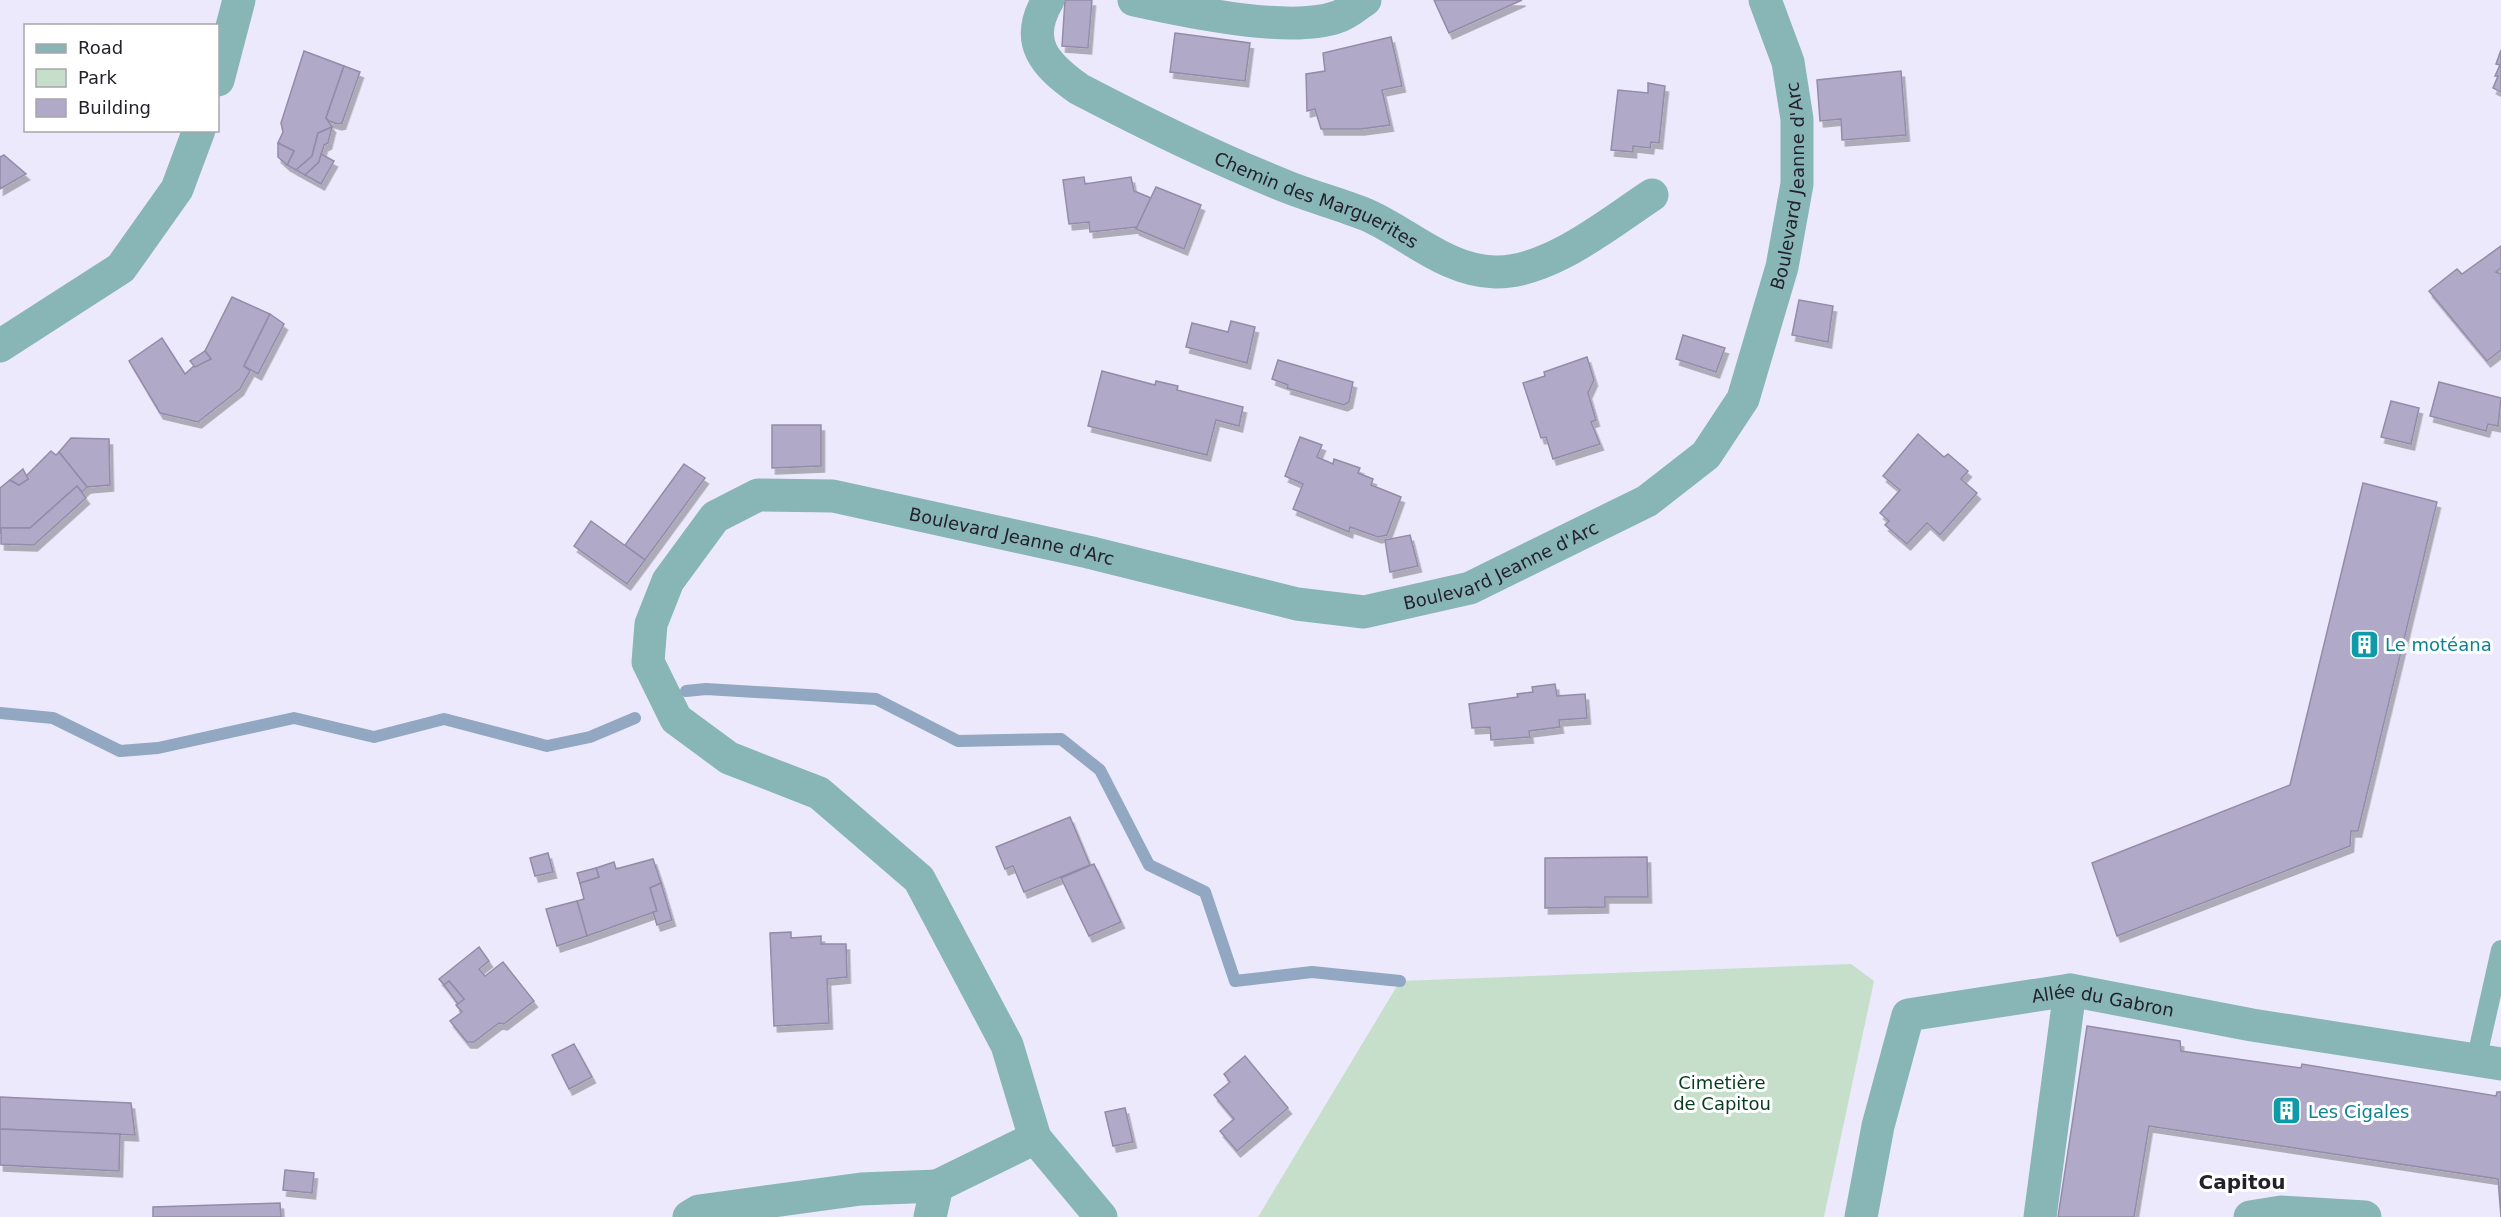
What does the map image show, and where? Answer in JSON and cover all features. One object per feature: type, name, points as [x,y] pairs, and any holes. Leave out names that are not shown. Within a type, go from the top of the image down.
[{"type":"street","points":[[219,76],[239,0]]},
{"type":"street","name":"Chemin des Marguerites","points":[[1048,0],[1039,14],[1037,40],[1043,57],[1054,72],[1079,89],[1285,186],[1367,215],[1432,252],[1464,266],[1494,272],[1541,263],[1565,252],[1652,195]]},
{"type":"street","points":[[1134,0],[1183,11],[1306,23],[1338,17],[1365,0]]},
{"type":"street","name":"Boulevard Jeanne d'Arc","points":[[1101,1217],[1035,1138],[1007,1045],[919,879],[819,793],[729,758],[676,719],[648,662],[651,624],[668,581],[716,517],[758,495],[833,496],[1088,552],[1297,604],[1364,612],[1470,588],[1647,501],[1706,454],[1743,399],[1782,267],[1797,184],[1797,118],[1788,62],[1766,0]]},
{"type":"street","points":[[0,346],[121,268],[177,189],[198,132]]},
{"type":"street","points":[[2040,1217],[2070,990]]},
{"type":"street","name":"Allée du Gabron","points":[[1861,1217],[1878,1126],[1908,1015],[2070,990],[2252,1025],[2488,1062]]},
{"type":"street","points":[[689,1217],[699,1211],[861,1189],[934,1202],[1035,1138]]},
{"type":"street","points":[[2250,1217],[2281,1212],[2365,1217]]},
{"type":"lane","points":[[2488,1062],[2501,950]]},
{"type":"green space","name":"Cimetière de Capitou","points":[[1851,964],[1874,981],[1824,1217],[1258,1217],[1400,981]]},
{"type":"building","points":[[1065,0],[1092,0],[1088,48],[1062,46]]},
{"type":"building","points":[[1434,0],[1522,0],[1449,33]]},
{"type":"building","points":[[1175,33],[1250,43],[1245,81],[1170,72]]},
{"type":"building","points":[[1391,37],[1402,86],[1382,90],[1390,125],[1361,129],[1321,129],[1315,109],[1307,111],[1306,74],[1325,71],[1323,53]]},
{"type":"building","points":[[2501,50],[2501,92],[2493,88],[2498,76],[2495,76],[2500,65],[2496,64]]},
{"type":"building","points":[[304,51],[344,66],[326,118],[332,127],[318,133],[312,156],[296,170],[287,165],[294,151],[278,143],[283,132],[281,123]]},
{"type":"building","points":[[344,66],[360,72],[342,123],[338,124],[326,118]]},
{"type":"building","points":[[1901,71],[1906,135],[1842,140],[1841,119],[1820,121],[1817,80]]},
{"type":"building","points":[[1648,83],[1665,86],[1659,143],[1651,142],[1650,148],[1633,146],[1633,152],[1611,150],[1618,90],[1648,93]]},
{"type":"building","points":[[332,127],[328,143],[324,145],[319,162],[305,175],[296,170],[312,156],[318,133]]},
{"type":"building","points":[[278,143],[294,151],[287,165],[278,157]]},
{"type":"building","points":[[321,154],[334,161],[321,184],[305,175],[319,162]]},
{"type":"building","points":[[4,155],[26,174],[0,189],[0,157]]},
{"type":"building","points":[[1084,177],[1085,184],[1131,177],[1134,191],[1151,198],[1136,229],[1136,227],[1090,232],[1089,222],[1069,224],[1063,180]]},
{"type":"building","points":[[1156,187],[1201,205],[1184,249],[1136,229]]},
{"type":"building","points":[[2501,246],[2501,268],[2496,272],[2501,274],[2501,350],[2487,361],[2429,291],[2457,269],[2462,274]]},
{"type":"building","points":[[232,297],[270,314],[244,366],[250,371],[240,389],[198,422],[160,413],[129,361],[162,338],[185,374],[195,365],[211,359],[205,351]]},
{"type":"building","points":[[1799,300],[1833,306],[1828,342],[1792,335]]},
{"type":"building","points":[[270,314],[284,324],[258,374],[244,366]]},
{"type":"building","points":[[1231,321],[1255,327],[1247,363],[1186,347],[1192,323],[1228,332]]},
{"type":"building","points":[[1683,335],[1725,348],[1716,372],[1676,359]]},
{"type":"building","points":[[205,351],[211,359],[195,367],[190,361]]},
{"type":"building","points":[[1587,357],[1594,380],[1588,393],[1596,420],[1591,422],[1600,444],[1553,459],[1546,437],[1541,438],[1523,383],[1545,376],[1544,372]]},
{"type":"building","points":[[1278,360],[1353,382],[1349,402],[1344,405],[1287,388],[1288,385],[1272,379]]},
{"type":"building","points":[[1102,371],[1155,385],[1156,381],[1178,386],[1177,390],[1243,407],[1239,426],[1216,420],[1207,455],[1088,426]]},
{"type":"building","points":[[2439,382],[2501,398],[2498,426],[2488,424],[2486,431],[2430,416]]},
{"type":"building","points":[[2391,401],[2419,408],[2411,444],[2381,437]]},
{"type":"building","points":[[772,425],[821,425],[821,466],[772,468]]},
{"type":"building","points":[[1918,434],[1944,457],[1948,454],[1968,471],[1961,479],[1977,493],[1940,535],[1927,523],[1907,544],[1885,525],[1889,521],[1880,513],[1900,490],[1883,476]]},
{"type":"building","points":[[1300,437],[1322,445],[1317,457],[1333,464],[1334,459],[1360,468],[1358,473],[1373,479],[1371,485],[1401,497],[1387,535],[1378,537],[1350,527],[1349,532],[1293,509],[1303,484],[1285,476]]},
{"type":"building","points":[[71,438],[109,439],[110,485],[87,487],[59,452]]},
{"type":"building","points":[[51,451],[56,455],[59,452],[87,487],[82,492],[77,486],[30,528],[1,528],[0,534],[0,488],[10,480],[19,485],[28,479],[26,476]]},
{"type":"building","points":[[684,464],[705,478],[645,560],[625,545]]},
{"type":"building","points":[[23,469],[28,479],[19,485],[10,480]]},
{"type":"building","name":"Le motéana","points":[[2363,483],[2437,502],[2358,831],[2351,831],[2350,846],[2117,936],[2092,863],[2290,785]]},
{"type":"building","points":[[77,486],[86,498],[34,545],[1,544],[1,528],[30,528]]},
{"type":"building","points":[[591,521],[645,560],[627,584],[574,546]]},
{"type":"building","points":[[1410,535],[1418,566],[1390,572],[1385,540]]},
{"type":"building","points":[[1555,684],[1557,696],[1585,694],[1587,718],[1559,720],[1560,727],[1529,731],[1530,737],[1491,740],[1490,727],[1472,728],[1469,704],[1518,697],[1517,694],[1533,692],[1532,687]]},
{"type":"building","points":[[1070,817],[1090,865],[1024,892],[1013,866],[1005,869],[996,847]]},
{"type":"building","points":[[548,853],[553,872],[535,876],[530,858]]},
{"type":"building","points":[[1647,857],[1648,897],[1605,897],[1605,907],[1545,908],[1545,858]]},
{"type":"building","points":[[653,859],[661,883],[650,888],[657,911],[587,936],[577,901],[584,899],[580,883],[599,877],[596,868],[614,862],[616,869]]},
{"type":"building","points":[[1094,864],[1121,922],[1089,936],[1061,878]]},
{"type":"building","points":[[596,868],[599,877],[580,883],[577,873]]},
{"type":"building","points":[[661,883],[672,920],[657,925],[653,912],[657,911],[650,888]]},
{"type":"building","points":[[577,901],[587,936],[557,946],[546,909]]},
{"type":"building","points":[[791,932],[791,938],[821,936],[821,944],[846,944],[847,977],[827,979],[829,1023],[774,1026],[770,933]]},
{"type":"building","points":[[479,947],[489,961],[479,969],[485,976],[503,962],[534,1001],[504,1024],[499,1023],[474,1042],[467,1042],[450,1021],[462,1012],[456,1005],[464,999],[449,981],[444,985],[439,979]]},
{"type":"building","points":[[449,981],[464,999],[458,1004],[444,985]]},
{"type":"building","name":"Les Cigales","points":[[2087,1026],[2180,1041],[2181,1051],[2301,1068],[2302,1064],[2496,1096],[2497,1092],[2501,1092],[2501,1217],[2498,1179],[2149,1126],[2134,1217],[2058,1217]]},
{"type":"building","points":[[574,1044],[592,1077],[569,1089],[552,1055]]},
{"type":"building","points":[[1245,1056],[1288,1108],[1237,1151],[1220,1131],[1234,1119],[1214,1095],[1230,1082],[1224,1074]]},
{"type":"building","points":[[0,1097],[131,1103],[135,1135],[0,1129]]},
{"type":"building","points":[[1125,1108],[1133,1142],[1113,1146],[1105,1112]]},
{"type":"building","points":[[0,1129],[120,1134],[119,1171],[0,1165]]},
{"type":"building","points":[[285,1170],[314,1173],[312,1193],[283,1190]]},
{"type":"building","points":[[280,1203],[281,1217],[153,1217],[153,1207]]},
{"type":"waterway","points":[[686,691],[706,689],[876,699],[958,741],[1061,739],[1100,770],[1149,865],[1205,892],[1235,981],[1312,972],[1400,981]]},
{"type":"waterway","points":[[0,713],[53,718],[120,751],[158,748],[294,718],[374,737],[444,719],[547,746],[590,737],[635,718]]},
{"type":"place","name":"Le motéana","points":[[2364,644]]},
{"type":"place","name":"Les Cigales","points":[[2287,1111]]},
{"type":"district","name":"Capitou","points":[[2242,1182]]}]
